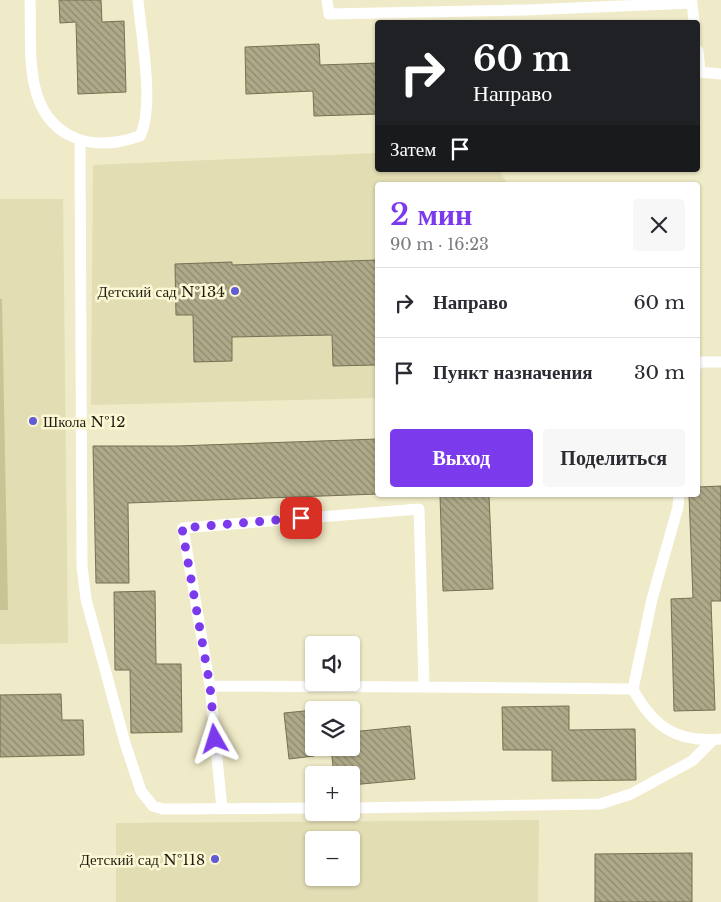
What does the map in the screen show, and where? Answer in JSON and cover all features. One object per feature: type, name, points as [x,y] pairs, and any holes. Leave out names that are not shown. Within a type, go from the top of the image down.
[{"type":"lane","points":[[30,0],[33,73],[41,108],[50,121],[80,141],[120,142],[140,136],[144,127],[147,102],[138,0]]},
{"type":"lane","points":[[327,0],[328,14],[526,10],[692,2],[694,20]]},
{"type":"lane","points":[[700,72],[721,74]]},
{"type":"lane","points":[[80,141],[82,556],[86,599],[124,743],[141,791],[153,806],[163,809],[305,808]]},
{"type":"lane","points":[[700,363],[721,362]]},
{"type":"lane","points":[[679,497],[678,507],[652,599],[633,688],[646,710],[664,728],[678,736],[717,739]]},
{"type":"lane","points":[[222,809],[210,686],[182,528],[419,509],[424,687]]},
{"type":"lane","points":[[210,686],[633,688]]},
{"type":"lane","points":[[360,808],[600,804],[632,794],[692,761],[717,739]]},
{"type":"shaded area","name":"Детский сад №134","points":[[375,153],[375,172],[500,172],[506,182],[375,182],[375,398],[91,405],[93,165]]},
{"type":"shaded area","name":"Школа №12","points":[[0,199],[63,199],[68,643],[0,644]]},
{"type":"shaded area","points":[[0,299],[2,299],[8,610],[0,610]]},
{"type":"shaded area","name":"Детский сад №118","points":[[539,820],[538,902],[116,902],[116,823]]},
{"type":"building","points":[[59,0],[101,0],[102,22],[124,21],[126,92],[78,94],[76,22],[60,23]]},
{"type":"building","points":[[319,44],[320,65],[375,63],[375,114],[314,116],[313,91],[246,94],[245,47]]},
{"type":"building","points":[[375,260],[375,365],[333,366],[332,335],[232,337],[232,361],[194,362],[193,315],[176,315],[175,264],[232,262],[232,265]]},
{"type":"building","points":[[375,439],[375,494],[128,503],[129,583],[96,583],[93,446],[177,446]]},
{"type":"building","points":[[721,486],[721,601],[711,601],[715,710],[674,711],[671,599],[693,598],[689,497],[700,497],[700,487]]},
{"type":"building","points":[[440,497],[489,497],[493,589],[443,591]]},
{"type":"building","points":[[155,591],[156,664],[181,664],[182,732],[131,733],[130,670],[115,670],[114,592]]},
{"type":"building","points":[[61,694],[62,720],[83,720],[84,755],[0,757],[0,695]]},
{"type":"building","points":[[569,706],[569,730],[635,729],[636,780],[552,781],[552,750],[503,750],[502,707]]},
{"type":"building","points":[[305,711],[305,756],[314,756],[289,759],[284,713]]},
{"type":"building","points":[[410,726],[415,779],[360,784],[360,766],[333,766],[332,756],[360,756],[360,731]]},
{"type":"building","points":[[692,853],[692,902],[595,902],[595,854]]},
{"type":"place","name":"Детский сад №134","points":[[235,291]]},
{"type":"place","name":"Школа №12","points":[[33,421]]},
{"type":"place","name":"Детский сад №118","points":[[215,859]]},
{"type":"route","points":[[215,739],[210,686],[182,528],[301,518]]}]
